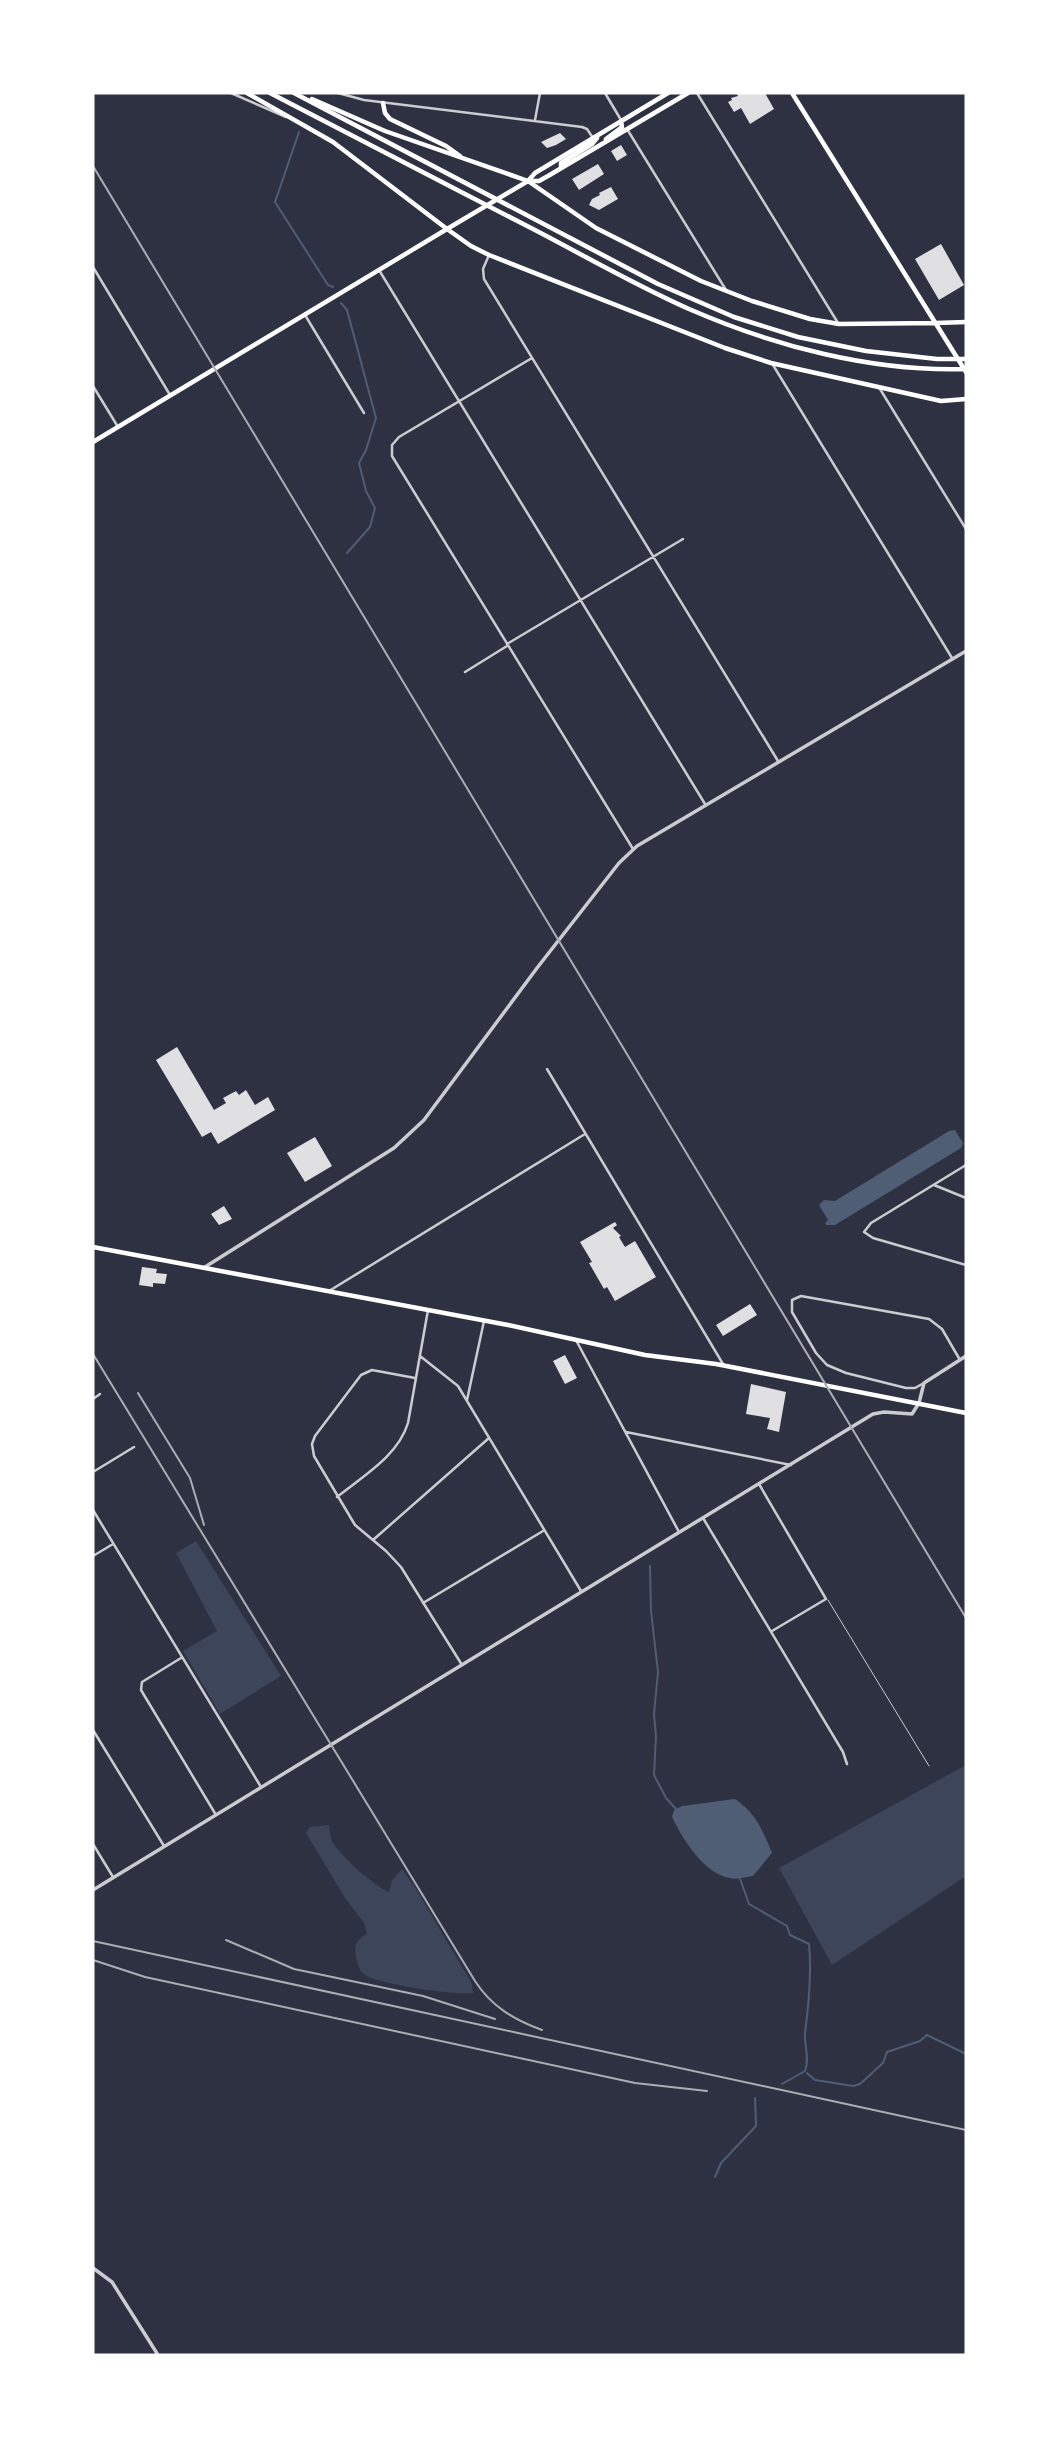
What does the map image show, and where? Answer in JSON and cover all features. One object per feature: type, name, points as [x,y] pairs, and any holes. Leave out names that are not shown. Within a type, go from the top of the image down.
[{"type":"main road","points":[[247,93],[333,142],[447,229],[489,255],[725,348],[771,363],[941,401],[966,398]]},
{"type":"main road","points":[[270,93],[649,290],[716,320],[790,345],[849,358],[966,370]]},
{"type":"main road","points":[[294,93],[385,131],[528,181],[596,228],[727,292],[810,319],[839,324],[966,322]]},
{"type":"main road","points":[[294,93],[658,284],[734,317],[798,337],[866,351],[937,359],[966,359]]},
{"type":"main road","points":[[93,442],[528,181],[534,173],[668,93]]},
{"type":"main road","points":[[528,181],[539,181],[688,93]]},
{"type":"main road","points":[[792,93],[966,370]]},
{"type":"main road","points":[[383,103],[385,113],[390,119],[446,146],[460,157]]},
{"type":"main road","points":[[598,147],[622,127],[621,120]]},
{"type":"main road","points":[[561,168],[561,163],[592,144],[605,130]]},
{"type":"main road","points":[[93,1247],[428,1310],[645,1355],[724,1366],[966,1413]]},
{"type":"street","points":[[231,93],[305,126]]},
{"type":"street","points":[[338,93],[383,103],[585,127],[593,138]]},
{"type":"street","points":[[535,121],[540,93]]},
{"type":"street","points":[[605,93],[621,120]]},
{"type":"street","points":[[697,93],[839,324]]},
{"type":"street","points":[[627,129],[727,292]]},
{"type":"street","points":[[489,255],[483,269],[484,279],[778,761]]},
{"type":"street","points":[[93,267],[170,395]]},
{"type":"street","points":[[379,270],[705,804]]},
{"type":"street","points":[[304,315],[364,413]]},
{"type":"street","points":[[532,358],[399,437],[392,449],[394,459],[633,849]]},
{"type":"street","points":[[771,363],[953,659]]},
{"type":"street","points":[[93,386],[118,427]]},
{"type":"street","points":[[879,388],[966,529]]},
{"type":"street","points":[[465,671],[683,539]]},
{"type":"street","points":[[205,1267],[380,1157],[408,1136],[424,1120],[537,968],[619,863],[633,849],[966,651]]},
{"type":"street","points":[[547,1069],[724,1366]]},
{"type":"street","points":[[329,1291],[586,1134]]},
{"type":"street","points":[[966,1165],[871,1223],[864,1231],[873,1238],[966,1265]]},
{"type":"street","points":[[934,1185],[966,1198]]},
{"type":"street","points":[[960,1360],[942,1329],[929,1319],[797,1297],[791,1302],[792,1312],[810,1343],[823,1362],[835,1370],[911,1388],[924,1383],[960,1360],[966,1356]]},
{"type":"street","points":[[337,1497],[398,1445],[408,1423],[428,1310]]},
{"type":"street","points":[[467,1402],[484,1321]]},
{"type":"street","points":[[575,1339],[679,1532]]},
{"type":"street","points":[[420,1356],[458,1386],[582,1592]]},
{"type":"street","points":[[415,1378],[377,1371],[364,1373],[353,1382],[312,1444],[314,1456],[355,1525],[398,1563],[462,1665]]},
{"type":"street","points":[[93,1889],[878,1412],[912,1414],[919,1404],[924,1383]]},
{"type":"street","points":[[93,1399],[100,1394]]},
{"type":"street","points":[[626,1432],[791,1465]]},
{"type":"street","points":[[373,1540],[489,1438]]},
{"type":"street","points":[[93,1472],[134,1447]]},
{"type":"street","points":[[759,1484],[826,1598],[771,1632]]},
{"type":"street","points":[[93,1510],[261,1787]]},
{"type":"street","points":[[703,1518],[844,1752],[847,1764]]},
{"type":"street","points":[[423,1603],[545,1530]]},
{"type":"street","points":[[93,1556],[113,1544]]},
{"type":"street","points":[[183,1657],[145,1680],[141,1684],[142,1692],[216,1815]]},
{"type":"street","points":[[93,1730],[164,1846]]},
{"type":"street","points":[[93,1844],[113,1877]]},
{"type":"street","points":[[93,2268],[112,2282],[158,2355]]},
{"type":"lane","points":[[826,1598],[929,1766]]},
{"type":"shaded area","points":[[955,1130],[963,1143],[961,1148],[835,1225],[826,1225],[828,1220],[819,1205],[824,1200],[835,1201],[949,1131]]},
{"type":"shaded area","points":[[196,1541],[281,1676],[220,1714],[183,1651],[217,1631],[176,1553]]},
{"type":"shaded area","points":[[966,1765],[966,1876],[832,1965],[779,1868]]},
{"type":"shaded area","points":[[735,1799],[754,1816],[772,1853],[753,1876],[735,1879],[711,1870],[695,1854],[672,1817],[674,1810],[682,1806]]},
{"type":"shaded area","points":[[329,1825],[332,1841],[342,1855],[382,1888],[389,1892],[392,1880],[402,1869],[472,1984],[473,1993],[418,1989],[372,1978],[363,1973],[355,1948],[359,1940],[367,1934],[364,1923],[345,1898],[306,1833],[310,1827]]},
{"type":"building","points":[[739,93],[765,93],[774,109],[750,124],[741,108],[734,112],[728,102]]},
{"type":"building","points":[[560,133],[566,139],[556,145],[547,148],[541,142]]},
{"type":"building","points":[[621,145],[627,155],[617,161],[611,151]]},
{"type":"building","points":[[598,164],[604,174],[579,190],[572,179]]},
{"type":"building","points":[[611,187],[618,199],[599,210],[589,205],[599,193]]},
{"type":"building","points":[[941,244],[964,285],[939,300],[915,259]]},
{"type":"building","points":[[177,1047],[214,1110],[226,1103],[223,1098],[236,1091],[239,1095],[246,1090],[255,1105],[268,1097],[275,1110],[218,1144],[211,1132],[202,1137],[156,1060]]},
{"type":"building","points":[[315,1137],[332,1166],[305,1182],[287,1153]]},
{"type":"building","points":[[224,1206],[232,1219],[219,1225],[211,1214]]},
{"type":"building","points":[[615,1222],[617,1225],[613,1228],[621,1236],[619,1237],[625,1247],[635,1241],[656,1277],[615,1301],[607,1287],[604,1289],[580,1242]]},
{"type":"building","points":[[142,1267],[157,1269],[156,1273],[167,1274],[165,1284],[153,1283],[153,1287],[139,1285]]},
{"type":"building","points":[[750,1304],[757,1315],[723,1336],[716,1325]]},
{"type":"building","points":[[565,1355],[577,1378],[565,1384],[553,1361]]},
{"type":"building","points":[[751,1384],[786,1392],[779,1432],[767,1429],[770,1418],[746,1414]]},
{"type":"waterway","points":[[299,132],[275,202],[328,285],[333,287]]},
{"type":"waterway","points":[[341,303],[347,310],[376,418],[359,463],[366,491],[375,508],[370,527],[347,553]]},
{"type":"waterway","points":[[650,1566],[651,1611],[658,1672],[654,1714],[654,1775],[666,1798],[676,1809]]},
{"type":"waterway","points":[[739,1876],[749,1904],[787,1926],[790,1935],[809,1944],[810,1989],[805,2033],[806,2066],[805,2071],[782,2084]]},
{"type":"waterway","points":[[807,2073],[815,2080],[853,2086],[860,2084],[883,2063],[887,2052],[920,2041],[927,2035],[966,2054]]},
{"type":"waterway","points":[[715,2177],[721,2163],[756,2126],[755,2098]]},
{"type":"railway","points":[[93,166],[966,1618]]},
{"type":"railway","points":[[93,1354],[475,1981],[488,1998],[504,2011],[542,2030]]},
{"type":"railway","points":[[138,1393],[190,1478],[204,1525]]},
{"type":"railway","points":[[226,1940],[294,1969],[423,1996],[495,2019]]},
{"type":"railway","points":[[93,1941],[966,2130]]},
{"type":"railway","points":[[93,1960],[145,1977],[635,2083],[707,2091]]}]
